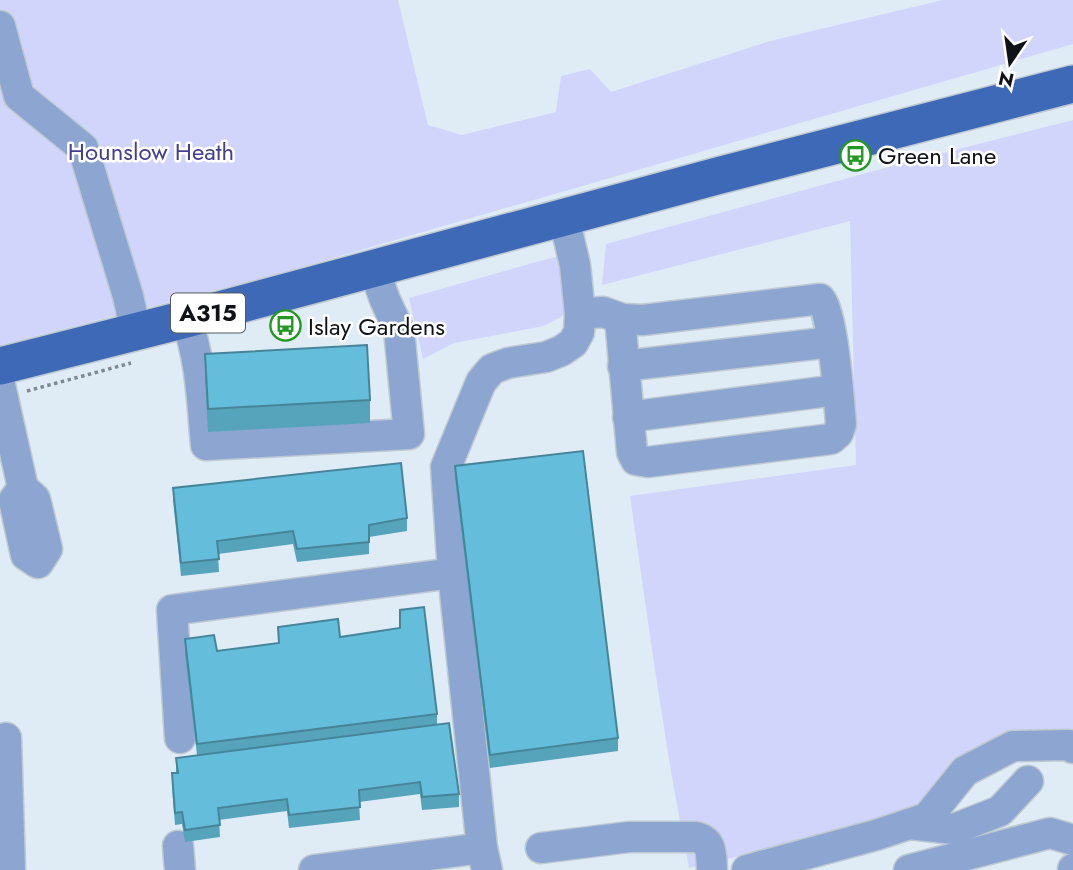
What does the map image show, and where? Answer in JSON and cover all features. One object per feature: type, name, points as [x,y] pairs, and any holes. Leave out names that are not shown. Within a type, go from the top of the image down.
[{"type":"main road","name":"A315","points":[[0,366],[1073,84]]},
{"type":"street","points":[[0,26],[19,96],[83,148],[136,331]]},
{"type":"street","points":[[314,870],[485,859],[453,573],[446,467],[481,382],[492,369],[508,363],[546,357],[573,343],[579,332],[575,265],[564,218]]},
{"type":"street","points":[[186,319],[193,337],[199,368],[206,444],[409,434],[399,330],[374,269]]},
{"type":"street","points":[[580,314],[603,312],[620,318],[643,320],[820,299],[825,304],[832,342],[841,425],[838,433],[831,439],[648,462],[636,460],[632,452],[628,417],[620,318]]},
{"type":"street","points":[[623,366],[832,342]]},
{"type":"street","points":[[0,385],[23,488]]},
{"type":"street","points":[[628,417],[837,390]]},
{"type":"street","points":[[180,738],[172,610],[453,573]]},
{"type":"street","points":[[0,740],[6,738],[10,870]]},
{"type":"street","points":[[747,870],[876,835],[927,818],[965,771],[1013,746],[1069,745],[1073,748]]},
{"type":"street","points":[[909,824],[954,829],[1000,810],[1028,781]]},
{"type":"street","points":[[909,870],[1049,833],[1073,841]]},
{"type":"street","points":[[541,848],[629,837],[696,837],[704,839],[710,845],[712,870]]},
{"type":"green space","name":"Hounslow Heath","points":[[0,0],[398,0],[428,125],[462,135],[556,112],[561,76],[590,69],[611,92],[770,41],[943,0],[1073,0],[1073,44],[264,278],[0,345]]},
{"type":"green space","points":[[1073,120],[1073,750],[950,773],[910,811],[803,841],[689,868],[664,729],[630,496],[856,465],[850,221],[602,285],[606,244]]},
{"type":"green space","points":[[558,256],[568,310],[561,317],[544,326],[454,343],[423,359],[409,298]]},
{"type":"building","points":[[367,345],[370,400],[208,409],[205,354]]},
{"type":"building","points":[[583,451],[618,738],[490,755],[455,466]]},
{"type":"building","points":[[401,463],[407,518],[369,525],[369,542],[297,549],[293,531],[217,541],[219,559],[181,563],[173,488]]},
{"type":"building","points":[[424,607],[437,714],[197,744],[185,639],[214,635],[217,651],[279,643],[278,627],[338,619],[340,637],[400,628],[400,610]]},
{"type":"building","points":[[449,723],[459,794],[422,797],[420,782],[359,790],[360,807],[289,815],[287,799],[218,808],[220,825],[185,830],[182,812],[175,813],[172,773],[178,773],[176,758]]},
{"type":"place","name":"Green Lane","points":[[855,155]]},
{"type":"place","name":"Islay Gardens","points":[[285,326]]}]
